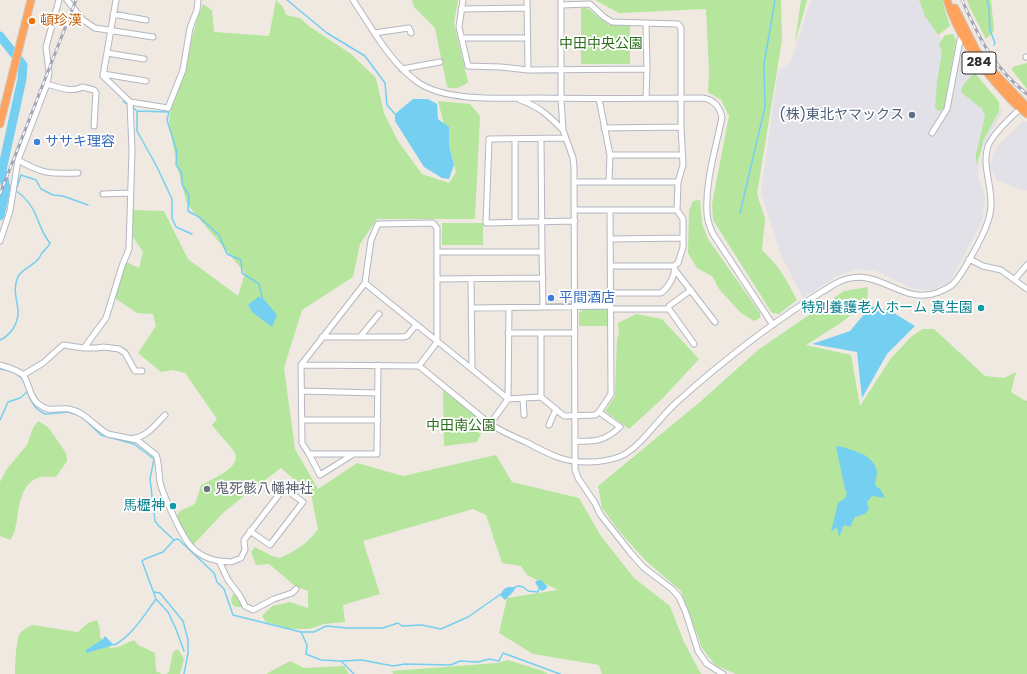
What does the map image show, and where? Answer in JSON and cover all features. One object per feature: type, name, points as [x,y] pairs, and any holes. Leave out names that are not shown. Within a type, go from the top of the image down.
[{"type":"highway","points":[[0,124],[31,0]]},
{"type":"highway","name":"284","points":[[947,0],[965,35]]},
{"type":"highway","name":"284","points":[[952,0],[965,35],[968,48],[985,72],[1024,107],[1027,114]]},
{"type":"street","points":[[0,241],[10,210],[18,160],[50,72],[46,47],[59,0]]},
{"type":"street","points":[[67,0],[88,24],[95,28],[153,37]]},
{"type":"street","points":[[116,0],[103,76],[130,102],[168,108],[183,70],[190,28],[197,10],[198,0]]},
{"type":"street","points":[[463,0],[459,27],[468,66],[562,71],[646,69]]},
{"type":"street","points":[[527,0],[528,70]]},
{"type":"street","points":[[356,1],[374,33],[402,68],[419,83],[444,94],[561,99],[681,98],[709,99],[715,102],[721,112],[722,117],[708,193],[708,223],[713,234],[773,325]]},
{"type":"street","points":[[611,293],[661,293],[666,289],[678,263],[683,247],[683,219],[677,210],[678,182],[683,166],[681,127],[681,28],[678,24],[612,22],[590,4],[561,2],[561,99],[563,130],[573,158],[575,182],[575,469],[578,478],[595,502],[600,514],[643,567],[672,589],[679,597],[686,613],[698,651],[707,664],[723,674]]},
{"type":"street","points":[[461,9],[527,8]]},
{"type":"street","points":[[113,14],[146,20]]},
{"type":"street","points":[[646,24],[646,98]]},
{"type":"street","points":[[374,33],[409,28],[411,32]]},
{"type":"street","points":[[932,133],[946,109],[965,35]]},
{"type":"street","points":[[462,38],[527,38]]},
{"type":"street","points":[[107,53],[144,59]]},
{"type":"street","points":[[402,68],[440,62]]},
{"type":"street","points":[[103,74],[146,81]]},
{"type":"street","points":[[46,84],[70,89],[80,89],[82,87],[94,90],[96,93],[94,126]]},
{"type":"street","points":[[513,98],[540,109],[553,119],[563,130]]},
{"type":"street","points":[[599,99],[610,155],[609,181]]},
{"type":"street","points":[[84,348],[106,318],[122,266],[129,249],[132,150],[130,102]]},
{"type":"street","points":[[301,365],[418,366],[490,424],[554,456],[575,461],[605,460],[620,456],[630,450],[677,401],[722,364],[773,325],[835,284],[848,278],[860,276],[879,280],[912,295],[923,296],[933,294],[952,284],[969,259],[985,230],[990,211],[991,198],[986,166],[990,142],[995,135],[1024,107]]},
{"type":"street","points":[[604,128],[681,127]]},
{"type":"street","points":[[566,138],[489,139],[486,223],[575,221]]},
{"type":"street","points":[[515,139],[515,222]]},
{"type":"street","points":[[541,139],[543,307]]},
{"type":"street","points":[[610,155],[682,155]]},
{"type":"street","points":[[18,160],[36,170],[45,173],[78,173]]},
{"type":"street","points":[[575,182],[678,182]]},
{"type":"street","points":[[103,194],[130,193]]},
{"type":"street","points":[[575,210],[677,210]]},
{"type":"street","points":[[365,283],[508,399],[541,397],[564,416],[595,415],[599,412],[611,394],[610,210]]},
{"type":"street","points":[[353,454],[320,475],[302,443],[301,365],[365,283],[371,240],[378,224],[433,224],[437,228],[437,342],[418,366]]},
{"type":"street","points":[[611,239],[683,238]]},
{"type":"street","points":[[437,252],[542,252]]},
{"type":"street","points":[[969,259],[983,266],[1002,270],[1027,289]]},
{"type":"street","points":[[1015,279],[1027,265]]},
{"type":"street","points":[[611,266],[675,268]]},
{"type":"street","points":[[675,268],[715,322]]},
{"type":"street","points":[[437,279],[543,278]]},
{"type":"street","points":[[471,279],[472,369]]},
{"type":"street","points":[[669,309],[669,306],[691,290]]},
{"type":"street","points":[[472,308],[575,306],[669,309]]},
{"type":"street","points":[[490,424],[508,399],[509,308]]},
{"type":"street","points":[[669,309],[694,344]]},
{"type":"street","points":[[360,337],[379,314]]},
{"type":"street","points":[[322,337],[402,337],[407,336],[416,325]]},
{"type":"street","points":[[508,333],[576,332]]},
{"type":"street","points":[[541,333],[541,397]]},
{"type":"street","points":[[23,375],[43,363],[63,345],[84,348],[104,347],[119,349],[125,353],[135,371],[142,371]]},
{"type":"street","points":[[0,365],[23,375],[35,401],[47,410],[69,409],[75,411],[84,415],[108,434],[137,440],[156,455],[161,486],[184,540],[194,550],[210,560],[231,562],[241,558],[245,550],[244,540],[250,531],[284,488],[303,502],[270,545],[250,531]]},
{"type":"street","points":[[309,454],[377,454],[378,365]]},
{"type":"street","points":[[302,391],[377,393]]},
{"type":"street","points":[[523,398],[524,415]]},
{"type":"street","points":[[549,425],[556,410]]},
{"type":"street","points":[[575,441],[592,442],[604,439],[612,435],[620,427],[599,412]]},
{"type":"street","points":[[133,439],[140,438],[165,415]]},
{"type":"street","points":[[302,420],[378,420]]},
{"type":"street","points":[[219,561],[228,580],[240,596],[245,606],[254,610],[274,599],[292,593],[296,589]]},
{"type":"shaded area","points":[[811,0],[926,0],[942,42],[966,64],[1003,111],[980,152],[978,176],[985,197],[982,222],[949,283],[932,290],[913,289],[876,271],[858,269],[837,276],[803,298],[781,255],[761,192],[778,71],[791,62]]},
{"type":"shaded area","points":[[1023,121],[1027,122],[1027,190],[1021,190],[997,180],[990,168],[993,154],[998,145]]},
{"type":"green space","points":[[276,0],[283,7],[286,15],[300,18],[310,27],[351,54],[376,78],[384,113],[398,141],[422,174],[449,183],[456,172],[438,101],[470,104],[480,116],[475,219],[377,219],[360,244],[353,277],[302,310],[284,368],[295,449],[318,489],[357,463],[403,476],[496,455],[512,482],[579,498],[601,536],[634,578],[670,606],[684,642],[701,674],[602,674],[599,665],[533,654],[499,633],[507,598],[558,590],[527,575],[521,566],[502,563],[486,515],[473,509],[363,541],[380,594],[343,605],[345,622],[324,624],[309,629],[290,629],[266,622],[262,616],[272,606],[290,602],[308,608],[308,591],[295,586],[269,564],[256,565],[251,552],[255,547],[272,556],[280,558],[301,546],[310,539],[318,529],[311,494],[281,468],[224,512],[192,546],[175,519],[180,511],[196,502],[201,485],[219,476],[231,467],[236,456],[233,450],[212,425],[217,419],[185,373],[173,370],[161,372],[138,353],[156,326],[153,314],[137,313],[113,297],[126,262],[139,268],[143,252],[133,237],[132,210],[164,211],[188,259],[238,296],[245,273],[187,204],[176,162],[169,121],[172,103],[203,4],[212,10],[214,32],[269,36]]},
{"type":"green space","points":[[412,0],[458,0],[454,23],[468,82],[458,88],[447,87],[435,28],[414,7]]},
{"type":"green space","points":[[595,0],[781,0],[782,40],[757,194],[765,219],[762,250],[774,262],[797,300],[779,314],[772,313],[713,220],[712,204],[729,116],[721,100],[708,92],[709,72],[706,9],[619,13]]},
{"type":"green space","points":[[801,0],[807,0],[795,43]]},
{"type":"green space","points":[[919,0],[942,0],[950,26],[938,35],[925,16]]},
{"type":"green space","points":[[967,0],[991,0],[994,31],[986,39],[970,8]]},
{"type":"green space","name":"中田中央公園","points":[[581,8],[587,8],[609,25],[630,25],[630,64],[581,64]]},
{"type":"green space","points":[[953,34],[956,40],[944,108],[940,111],[935,109],[937,82],[942,52],[939,44],[945,35]]},
{"type":"green space","points":[[1027,63],[1027,89],[1012,70],[1013,67]]},
{"type":"green space","points":[[975,73],[999,102],[999,111],[983,141],[981,152],[976,164],[976,154],[985,116],[982,109],[961,92],[964,84]]},
{"type":"green space","points":[[700,200],[702,223],[708,239],[760,313],[760,318],[754,321],[741,313],[719,289],[713,277],[697,268],[688,253],[689,210],[693,201]]},
{"type":"green space","points":[[442,223],[483,223],[483,245],[442,245]]},
{"type":"green space","points":[[868,287],[867,303],[839,324],[806,345],[851,355],[860,406],[891,358],[912,336],[923,329],[934,329],[985,376],[1004,378],[1016,372],[1011,392],[1027,401],[1027,674],[736,674],[715,665],[702,648],[681,591],[645,560],[620,532],[602,508],[598,486],[700,402],[758,350],[844,291]]},
{"type":"green space","points":[[584,309],[605,309],[608,312],[609,326],[579,326],[579,313]]},
{"type":"green space","points":[[636,314],[662,319],[699,359],[663,398],[629,429],[605,411],[615,396],[617,338],[619,334],[618,323]]},
{"type":"green space","name":"中田南公園","points":[[443,390],[486,424],[477,442],[444,446]]},
{"type":"green space","points":[[38,421],[48,427],[66,453],[67,461],[56,477],[43,477],[35,479],[26,488],[20,500],[15,531],[10,540],[0,536],[0,482],[6,470],[27,445],[33,428]]},
{"type":"green space","points":[[236,592],[245,606],[236,607],[233,605],[231,601],[232,596]]},
{"type":"green space","points":[[97,620],[100,629],[100,637],[111,648],[118,647],[134,640],[138,645],[155,653],[156,671],[162,674],[15,674],[18,639],[20,633],[26,628],[32,625],[78,632],[88,623]]},
{"type":"green space","points":[[178,649],[184,659],[180,674],[166,674],[169,672],[173,652]]},
{"type":"green space","points":[[508,660],[548,674],[393,674],[392,671],[497,663]]},
{"type":"green space","points":[[290,661],[304,668],[344,666],[349,674],[266,674]]},
{"type":"water","points":[[413,99],[428,99],[437,104],[438,119],[449,127],[449,145],[454,165],[449,179],[442,178],[424,167],[395,121],[395,114]]},
{"type":"water","points":[[258,297],[262,297],[277,315],[272,327],[252,312],[248,305]]},
{"type":"water","points":[[871,306],[889,310],[915,326],[887,354],[862,398],[857,352],[812,344],[850,331]]},
{"type":"water","points":[[839,446],[862,454],[872,461],[877,472],[875,485],[880,489],[885,498],[872,496],[867,502],[869,509],[865,514],[855,517],[850,527],[844,525],[839,537],[837,527],[831,532],[838,503],[845,498],[847,493],[836,447]]},
{"type":"water","points":[[541,580],[547,588],[542,591],[539,589],[535,582]]},
{"type":"water","points":[[508,587],[516,587],[505,600],[500,595],[504,589]]},
{"type":"water","points":[[105,636],[114,645],[86,653],[86,650],[103,639]]},
{"type":"waterway","points":[[287,0],[327,33],[365,56],[385,83],[387,105],[395,114]]},
{"type":"waterway","points":[[740,213],[765,107],[764,64],[775,0]]},
{"type":"waterway","points":[[987,0],[990,30],[995,43],[994,45]]},
{"type":"waterway","points":[[0,36],[23,65],[22,79],[2,170],[6,188],[0,216]]},
{"type":"waterway","points":[[123,101],[128,105]]},
{"type":"waterway","points":[[132,107],[137,111],[137,131],[157,167],[172,199],[172,218],[176,227],[192,234]]},
{"type":"waterway","points":[[137,111],[169,112],[167,120],[177,152],[176,165],[182,173],[182,184],[189,196],[188,211],[199,217],[219,235],[227,254],[241,260],[242,273],[259,284],[262,297]]},
{"type":"waterway","points":[[16,190],[21,175],[36,180],[41,189],[53,195],[63,196],[88,205]]},
{"type":"waterway","points":[[6,188],[12,189]]},
{"type":"waterway","points":[[0,340],[8,335],[16,324],[18,310],[15,287],[17,279],[24,270],[39,258],[50,243],[44,234],[31,206],[15,190]]},
{"type":"waterway","points":[[0,369],[10,371],[22,378],[30,399],[38,410],[45,414],[68,412],[81,416],[101,435],[134,444],[154,459],[150,479],[155,521],[174,540],[178,539],[214,573],[217,582],[224,589],[233,615],[301,632],[314,632],[326,626],[347,628],[383,628],[398,623],[402,626],[422,625],[441,629],[468,617],[501,594]]},
{"type":"waterway","points":[[0,420],[8,402],[20,398],[27,392]]},
{"type":"waterway","points":[[174,540],[163,552],[142,561],[156,599],[168,612],[184,651]]},
{"type":"waterway","points":[[515,587],[519,586],[528,591],[538,592],[539,589]]},
{"type":"waterway","points":[[154,592],[160,593],[183,621],[188,640],[188,653],[184,674]]},
{"type":"waterway","points":[[114,645],[132,631],[156,599]]},
{"type":"waterway","points":[[301,632],[307,645],[306,654],[321,660],[341,661],[354,674]]},
{"type":"waterway","points":[[341,661],[362,660],[393,666],[405,664],[451,665],[460,661],[478,662],[489,659],[499,661],[503,653],[560,674]]},
{"type":"railway","points":[[0,194],[76,0]]},
{"type":"railway","points":[[962,0],[988,51],[1005,73],[1027,94]]},
{"type":"place","name":"頓珍漢","points":[[32,21]]},
{"type":"place","name":"(株)東北ヤマックス","points":[[912,115]]},
{"type":"place","name":"ササキ理容","points":[[37,142]]},
{"type":"place","name":"平間酒店","points":[[551,298]]},
{"type":"place","name":"特別養護老人ホーム 真生園","points":[[981,308]]},
{"type":"place","name":"鬼死骸八幡神社","points":[[207,489]]},
{"type":"place","name":"馬櫪神","points":[[173,506]]}]
